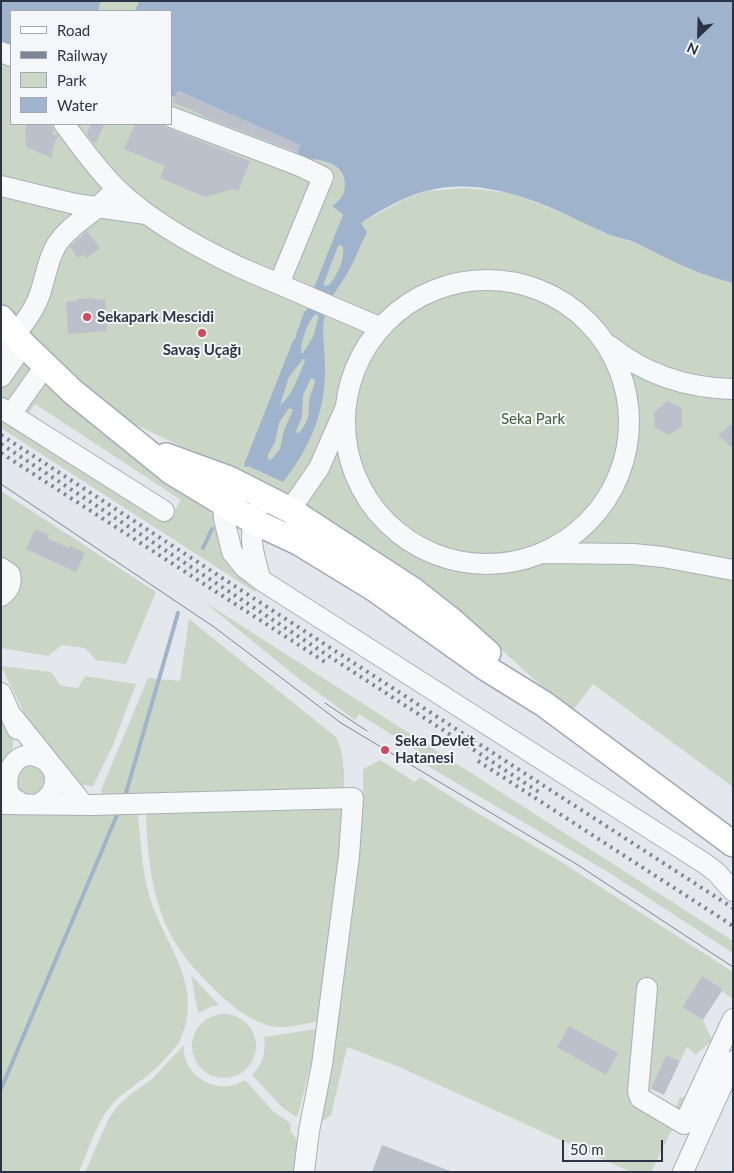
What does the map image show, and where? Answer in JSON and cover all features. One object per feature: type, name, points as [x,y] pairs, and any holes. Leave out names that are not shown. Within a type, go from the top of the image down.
[{"type":"main road","points":[[6,332],[73,392],[172,472],[226,491],[263,496],[290,510],[414,591],[462,629],[544,704]]},
{"type":"main road","points":[[226,491],[253,521],[300,542],[375,589],[486,668],[544,704],[733,844]]},
{"type":"street","points":[[172,117],[300,166],[323,177],[287,288]]},
{"type":"street","points":[[66,125],[80,132],[117,189],[148,215],[222,259],[379,327]]},
{"type":"street","points":[[1,186],[96,208],[148,215]]},
{"type":"street","points":[[1,377],[17,354],[6,332],[27,320],[33,310],[42,288],[47,264],[57,244],[69,229],[117,189]]},
{"type":"street","points":[[290,510],[322,463],[347,402],[354,370],[364,348],[379,327],[392,313],[408,302],[435,288],[459,282],[494,281],[513,283],[549,296],[578,315],[604,341],[635,364],[671,380],[733,400]]},
{"type":"street","points":[[347,402],[347,436],[361,486],[371,503],[396,534],[430,553],[454,562],[485,565],[514,560],[552,546],[570,535],[588,520],[610,495],[626,460],[630,441],[628,398],[618,367],[604,341]]},
{"type":"street","points":[[45,366],[6,411],[164,511]]},
{"type":"street","points":[[694,386],[733,389]]},
{"type":"street","points":[[226,491],[224,519],[232,552],[244,567],[261,580],[704,863],[716,872],[733,891]]},
{"type":"street","points":[[261,580],[252,551],[251,538],[253,521],[263,496]]},
{"type":"street","points":[[588,520],[598,553]]},
{"type":"street","points":[[533,553],[598,553],[663,557],[733,570]]},
{"type":"street","points":[[1,568],[10,574],[12,583],[8,591],[1,596]]},
{"type":"street","points":[[1,693],[13,717],[19,735],[14,760],[8,769],[6,781],[9,793],[31,804],[49,798],[53,790],[55,774],[48,762],[36,755],[24,754],[14,760]]},
{"type":"street","points":[[13,717],[83,804]]},
{"type":"street","points":[[1,804],[353,798],[349,856],[322,1065],[309,1131],[304,1172]]},
{"type":"street","points":[[647,988],[638,1091],[640,1098],[684,1124],[733,1019]]},
{"type":"street","points":[[683,1172],[733,1061]]},
{"type":"green space","points":[[101,1],[139,1],[135,10],[98,10]]},
{"type":"green space","name":"Seka Park","points":[[1,43],[10,47],[10,125],[172,125],[172,96],[174,97],[177,91],[301,145],[297,154],[321,159],[333,165],[344,177],[346,188],[341,199],[333,206],[361,223],[405,199],[426,191],[465,188],[511,193],[578,219],[604,233],[636,243],[699,273],[733,283],[733,787],[593,684],[571,713],[481,631],[370,546],[345,531],[197,454],[130,422],[83,386],[21,327],[1,303]]},
{"type":"green space","points":[[23,357],[32,370],[15,399],[1,403],[1,389]]},
{"type":"green space","points":[[43,378],[209,508],[259,586],[255,592],[1,428],[1,414],[169,520],[181,500],[35,404],[28,415],[20,410]]},
{"type":"green space","points":[[1,491],[156,592],[126,664],[96,660],[85,648],[62,645],[48,656],[1,648]]},
{"type":"green space","points":[[203,601],[733,941],[733,953],[608,872],[426,765],[430,759],[359,714],[355,720],[298,678]]},
{"type":"green space","points":[[189,619],[336,737],[344,772],[344,793],[103,798],[101,790],[148,678],[180,681]]},
{"type":"green space","points":[[1,666],[51,672],[61,686],[78,688],[85,676],[136,684],[113,745],[93,786],[73,784],[28,721]]},
{"type":"green space","points":[[1,709],[11,732],[13,744],[11,751],[1,766]]},
{"type":"green space","points":[[380,760],[415,782],[420,777],[560,861],[733,972],[733,999],[722,991],[723,989],[702,976],[682,1007],[703,1020],[712,1040],[696,1055],[687,1047],[680,1061],[666,1055],[650,1092],[675,1108],[680,1097],[685,1098],[678,1116],[632,1095],[675,1124],[651,1172],[631,1172],[397,1066],[347,1047],[331,1115],[320,1121],[363,799],[363,769]]},
{"type":"green space","points":[[27,763],[47,772],[43,794],[19,795],[14,773]]},
{"type":"green space","points":[[345,802],[338,880],[318,1022],[282,1027],[260,1023],[238,1010],[212,987],[185,957],[168,929],[161,912],[152,878],[149,861],[146,808]]},
{"type":"green space","points":[[137,808],[143,865],[150,898],[180,966],[185,983],[188,1000],[187,1018],[180,1040],[157,1068],[113,1103],[96,1130],[79,1172],[1,1172],[1,813]]},
{"type":"green space","points":[[191,975],[219,1005],[198,1013]]},
{"type":"green space","points":[[218,1014],[230,1014],[247,1023],[254,1034],[256,1046],[254,1058],[247,1069],[230,1078],[218,1078],[206,1073],[197,1064],[192,1052],[192,1040],[197,1028],[206,1019]]},
{"type":"green space","points":[[317,1029],[312,1059],[299,1112],[296,1117],[282,1107],[252,1075],[259,1067],[263,1058],[265,1048],[264,1037]]},
{"type":"green space","points":[[184,1045],[187,1063],[198,1077],[215,1085],[225,1086],[235,1085],[245,1080],[273,1111],[290,1123],[291,1131],[300,1145],[294,1172],[85,1172],[109,1118],[116,1108],[127,1097],[152,1079]]},
{"type":"water","points":[[1,1],[101,1],[98,10],[10,10],[10,47],[1,43]]},
{"type":"water","points":[[139,1],[733,1],[733,283],[692,270],[634,242],[607,234],[540,203],[495,190],[449,187],[426,191],[401,200],[361,223],[367,232],[350,269],[334,293],[325,314],[323,334],[325,383],[319,413],[301,456],[283,482],[246,465],[344,215],[332,206],[343,194],[344,178],[338,168],[328,162],[308,158],[297,153],[300,145],[178,91],[174,97],[172,96],[172,10],[135,10]],"holes":[[[341,245],[343,247],[343,257],[340,267],[329,285],[324,286],[338,246]],[[316,314],[319,316],[313,337],[303,353],[301,353],[305,332]],[[303,359],[305,361],[298,379],[288,397],[280,405],[289,377]],[[311,378],[315,380],[310,396],[308,419],[298,434],[296,431],[302,417],[303,395]],[[289,408],[293,410],[284,430],[280,449],[272,459],[268,460],[268,455],[275,442],[279,423]]]},
{"type":"building","points":[[177,91],[301,145],[297,152],[202,116],[172,102]]},
{"type":"building","points":[[27,125],[52,125],[53,135],[58,135],[52,150],[52,158],[26,147]]},
{"type":"building","points":[[91,125],[104,125],[96,143],[92,142],[87,134]]},
{"type":"building","points":[[135,125],[162,125],[250,161],[238,191],[233,189],[205,197],[160,178],[165,166],[124,149]]},
{"type":"building","points":[[87,231],[100,248],[86,258],[83,254],[78,258],[70,247]]},
{"type":"building","name":"Sekapark Mescidi","points":[[94,298],[95,300],[105,299],[107,331],[68,334],[66,302]]},
{"type":"building","points":[[668,401],[682,408],[682,426],[669,435],[655,428],[654,412]]},
{"type":"building","points":[[733,423],[733,449],[718,435]]},
{"type":"building","points":[[35,529],[49,535],[47,538],[85,553],[76,572],[26,549]]},
{"type":"building","points":[[702,976],[723,989],[703,1020],[682,1007]]},
{"type":"building","points":[[569,1026],[618,1053],[606,1075],[557,1047]]},
{"type":"building","points":[[666,1055],[680,1061],[664,1095],[651,1089]]},
{"type":"building","points":[[382,1145],[450,1171],[450,1172],[372,1172]]},
{"type":"waterway","points":[[314,293],[345,215]]},
{"type":"waterway","points":[[298,335],[306,313]]},
{"type":"waterway","points":[[246,465],[295,341]]},
{"type":"waterway","points":[[203,548],[212,529]]},
{"type":"waterway","points":[[126,793],[178,613]]},
{"type":"waterway","points":[[1,1089],[117,815]]},
{"type":"tram line","points":[[1,484],[214,627],[341,723],[578,865],[733,967]]},
{"type":"tram line","points":[[325,703],[367,731]]},
{"type":"railway","points":[[1,435],[733,908]]},
{"type":"railway","points":[[1,444],[542,794]]},
{"type":"railway","points":[[1,453],[325,662]]},
{"type":"railway","points":[[478,761],[733,926]]},
{"type":"place","name":"Sekapark Mescidi","points":[[87,317]]},
{"type":"place","name":"Savaş Uçağı","points":[[202,333]]},
{"type":"place","name":"Seka Devlet Hatanesi","points":[[385,750]]}]
